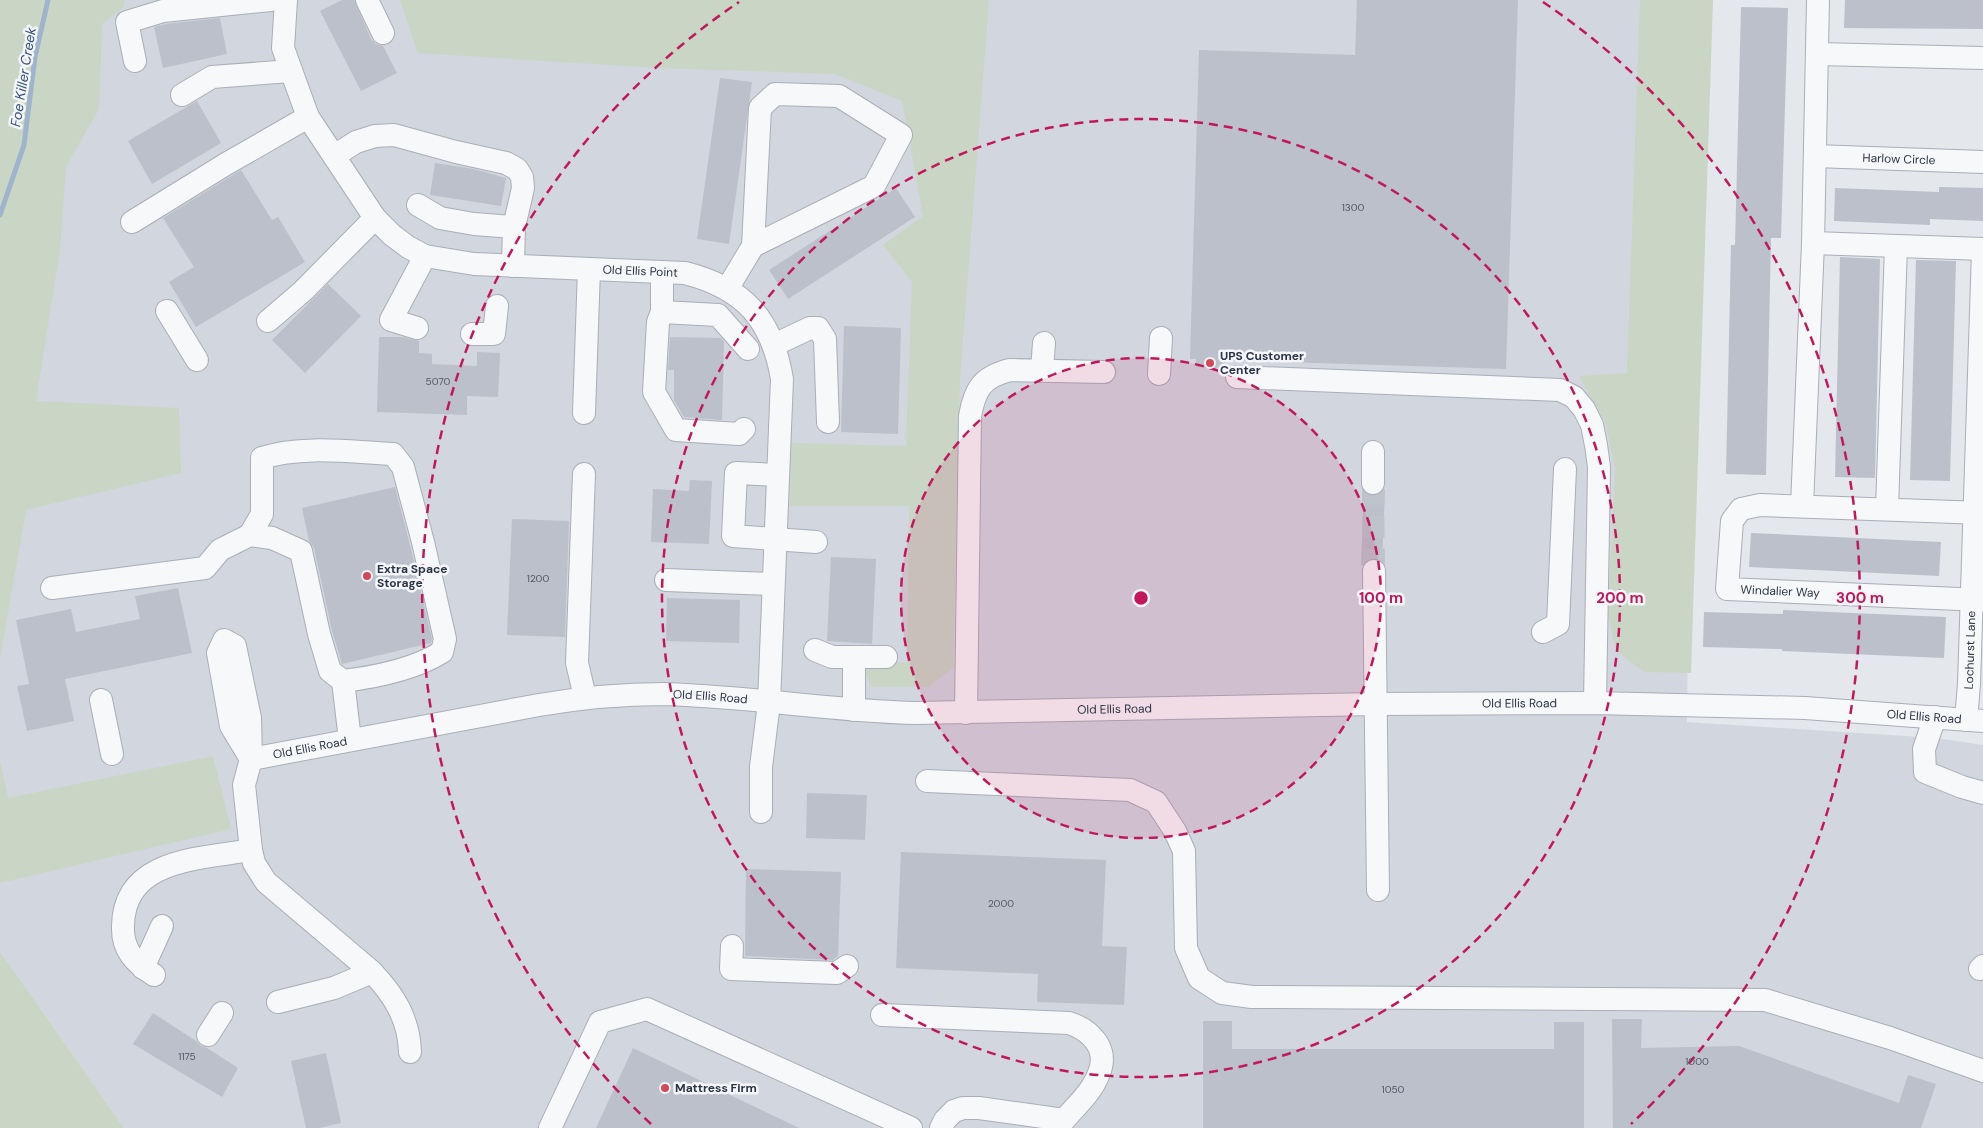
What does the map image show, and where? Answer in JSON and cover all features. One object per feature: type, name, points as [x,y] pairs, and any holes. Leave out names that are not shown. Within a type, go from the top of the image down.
[{"type":"street","points":[[135,61],[128,22],[163,11],[271,0]]},
{"type":"street","name":"Old Ellis Point","points":[[286,0],[283,48],[308,117],[375,218],[408,248],[425,256],[474,264],[685,273],[707,278],[727,289],[744,302],[759,316],[770,333],[778,355],[782,378],[769,703],[761,767],[761,812]]},
{"type":"street","points":[[367,0],[383,33]]},
{"type":"street","points":[[1818,0],[1813,243],[1802,506],[1979,512]]},
{"type":"street","points":[[1818,54],[1983,58]]},
{"type":"street","points":[[182,95],[212,77],[291,71]]},
{"type":"street","points":[[727,289],[753,246],[760,108],[775,94],[839,96],[901,135],[874,186],[753,246]]},
{"type":"street","points":[[132,222],[226,164],[308,117]]},
{"type":"street","points":[[334,156],[356,142],[375,136],[394,135],[506,163],[517,169],[522,177],[523,188],[514,227],[513,266]]},
{"type":"street","name":"Harlow Circle","points":[[1815,156],[1983,162]]},
{"type":"street","points":[[418,205],[440,218],[474,224],[514,227]]},
{"type":"street","points":[[268,321],[304,291],[375,218]]},
{"type":"street","points":[[1813,243],[1983,249]]},
{"type":"street","points":[[1887,509],[1896,246]]},
{"type":"street","name":"Lochurst Lane","points":[[1975,721],[1983,249]]},
{"type":"street","points":[[418,328],[391,320],[425,256]]},
{"type":"street","points":[[584,413],[589,269]]},
{"type":"street","points":[[662,272],[662,312],[658,322],[654,392],[676,430],[739,434],[744,429]]},
{"type":"street","points":[[472,334],[494,334],[497,306]]},
{"type":"street","points":[[167,311],[197,360]]},
{"type":"street","points":[[662,312],[718,315],[748,349]]},
{"type":"street","points":[[774,345],[810,328],[818,328],[825,339],[828,422]]},
{"type":"street","points":[[1159,374],[1160,338]]},
{"type":"street","points":[[1042,370],[1044,343]]},
{"type":"street","points":[[966,713],[970,416],[973,401],[978,389],[987,379],[997,373],[1010,370],[1104,372]]},
{"type":"street","points":[[1237,377],[1561,381],[1584,409],[1592,425],[1599,467],[1595,703]]},
{"type":"street","points":[[52,588],[204,568],[220,550],[250,535],[262,514],[262,458],[277,453],[323,451],[393,454],[403,467],[423,542],[445,639],[442,652],[426,662],[378,675],[343,681]]},
{"type":"street","points":[[1372,452],[1373,483]]},
{"type":"street","points":[[1542,632],[1558,624],[1565,469]]},
{"type":"street","points":[[778,475],[736,473],[733,536],[816,542]]},
{"type":"street","points":[[584,474],[577,663],[585,697]]},
{"type":"street","name":"Windalier Way","points":[[1802,506],[1760,505],[1741,509],[1732,520],[1727,589],[1978,599]]},
{"type":"street","points":[[250,535],[272,538],[301,551],[319,634],[330,670],[343,681],[350,740]]},
{"type":"street","points":[[1374,571],[1378,890]]},
{"type":"street","points":[[666,580],[773,584]]},
{"type":"street","points":[[815,650],[832,657],[886,657]]},
{"type":"street","points":[[854,657],[854,710]]},
{"type":"street","points":[[251,758],[222,728],[232,674],[250,718],[251,758],[244,785],[254,863],[266,882],[372,972],[388,989],[401,1009],[410,1036],[410,1052]]},
{"type":"street","name":"Old Ellis Road","points":[[251,758],[585,697],[662,694],[854,710],[966,713],[1199,706],[1595,703],[1770,706],[1975,721]]},
{"type":"street","points":[[101,700],[112,754]]},
{"type":"street","points":[[1936,717],[1924,749],[1925,772],[1962,787],[1983,793]]},
{"type":"street","points":[[926,781],[1130,790],[1156,802],[1175,831],[1184,851],[1186,948],[1200,978],[1222,993],[1252,997],[1765,1000],[1890,1038],[1983,1071]]},
{"type":"street","points":[[162,926],[148,971],[129,954],[123,932],[125,908],[130,897],[144,878],[170,865],[251,850]]},
{"type":"street","points":[[732,946],[731,969],[837,973],[847,966]]},
{"type":"street","points":[[278,1002],[334,988],[372,972]]},
{"type":"street","points":[[550,1128],[600,1022],[646,1008],[911,1128]]},
{"type":"street","points":[[208,1035],[222,1013]]},
{"type":"street","points":[[882,1015],[1069,1023],[1082,1027],[1092,1035],[1099,1046],[1102,1057],[1100,1073],[1066,1124],[979,1108],[963,1108],[954,1111],[945,1120],[941,1128]]},
{"type":"shaded area","points":[[42,0],[1695,0],[1687,722],[1936,738],[1983,745],[1983,1128],[124,1128],[0,951],[0,153]]},
{"type":"green space","points":[[0,0],[125,0],[123,8],[102,24],[99,109],[66,167],[60,250],[36,401],[179,408],[181,473],[26,510],[0,659]]},
{"type":"green space","points":[[400,0],[989,0],[960,379],[953,668],[928,687],[871,687],[863,666],[907,662],[909,506],[790,506],[791,443],[906,446],[912,282],[883,245],[923,216],[902,101],[835,74],[658,68],[418,53]]},
{"type":"green space","points":[[1640,0],[1713,0],[1691,673],[1644,672],[1616,651],[1608,615],[1615,468],[1606,425],[1579,376],[1627,373]]},
{"type":"green space","points":[[213,756],[231,829],[0,883],[0,761],[8,798]]},
{"type":"green space","points":[[0,951],[124,1128],[0,1128]]},
{"type":"building","points":[[342,0],[354,0],[371,39],[376,44],[383,46],[397,73],[361,91],[320,11]]},
{"type":"building","points":[[1357,0],[1518,0],[1506,369],[1226,360],[1226,368],[1196,367],[1196,359],[1190,359],[1199,50],[1355,55]]},
{"type":"building","points":[[1845,0],[1983,0],[1983,29],[1844,28]]},
{"type":"building","points":[[1741,7],[1788,8],[1781,238],[1771,238],[1766,475],[1726,474],[1731,245],[1735,245]]},
{"type":"building","points":[[220,18],[227,54],[163,68],[154,27]]},
{"type":"building","points":[[720,78],[752,82],[729,244],[697,239]]},
{"type":"building","points":[[197,101],[221,143],[152,184],[128,141]]},
{"type":"building","points":[[435,163],[474,169],[506,178],[501,206],[430,195]]},
{"type":"building","points":[[241,170],[272,220],[278,217],[305,262],[196,327],[169,282],[194,267],[163,218]]},
{"type":"building","points":[[1939,187],[1983,188],[1983,221],[1930,219],[1930,225],[1834,221],[1835,188],[1939,192]]},
{"type":"building","points":[[896,188],[915,217],[788,299],[769,270]]},
{"type":"building","points":[[1840,257],[1880,259],[1875,478],[1835,477]]},
{"type":"building","points":[[1916,260],[1956,261],[1950,481],[1910,480]]},
{"type":"building","points":[[328,284],[361,316],[305,373],[272,340]]},
{"type":"building","points":[[844,326],[901,328],[898,434],[841,432]]},
{"type":"building","points":[[379,337],[403,337],[419,341],[419,353],[432,354],[432,364],[477,366],[477,352],[500,353],[498,397],[467,396],[467,415],[377,412]]},
{"type":"building","points":[[670,337],[721,338],[724,342],[722,420],[684,417],[674,400],[674,370],[668,370]]},
{"type":"building","points":[[690,480],[712,481],[709,544],[651,542],[653,489],[689,491]]},
{"type":"building","name":"Extra Space Storage","points":[[395,487],[432,639],[431,643],[342,664],[332,631],[314,548],[309,541],[302,508]]},
{"type":"building","points":[[1385,489],[1382,561],[1373,558],[1367,560],[1361,566],[1364,492],[1373,496],[1380,494]]},
{"type":"building","points":[[512,519],[569,521],[565,637],[507,635]]},
{"type":"building","points":[[1751,533],[1941,542],[1939,576],[1749,567]]},
{"type":"building","points":[[831,557],[876,559],[872,644],[827,641]]},
{"type":"building","points":[[178,588],[192,653],[65,679],[74,721],[27,731],[17,686],[29,684],[16,620],[71,609],[76,632],[140,619],[135,596]]},
{"type":"building","points":[[667,598],[740,600],[739,643],[666,641]]},
{"type":"building","points":[[1783,610],[1946,617],[1944,658],[1782,651],[1782,649],[1703,647],[1704,612],[1783,614]]},
{"type":"building","points":[[807,793],[867,795],[865,840],[806,838]]},
{"type":"building","points":[[901,852],[1106,860],[1102,946],[1127,947],[1124,1005],[1037,1002],[1038,974],[896,968]]},
{"type":"building","points":[[746,869],[841,872],[838,956],[833,960],[745,956]]},
{"type":"building","points":[[153,1013],[201,1046],[238,1068],[222,1097],[133,1044]]},
{"type":"building","points":[[1612,1019],[1642,1019],[1641,1048],[1739,1046],[1899,1103],[1908,1075],[1936,1084],[1921,1128],[1613,1128]]},
{"type":"building","points":[[1203,1021],[1232,1021],[1232,1049],[1554,1049],[1554,1022],[1584,1022],[1584,1128],[1203,1128]]},
{"type":"building","name":"Mattress Firm","points":[[633,1048],[799,1128],[596,1128]]},
{"type":"building","points":[[326,1053],[341,1123],[319,1128],[306,1128],[291,1061]]},
{"type":"waterway","name":"Foe Killer Creek","points":[[0,215],[24,145],[35,57],[48,0]]},
{"type":"tunnel","points":[[1373,483],[1374,571]]},
{"type":"place","name":"UPS Customer Center","points":[[1210,363]]},
{"type":"place","name":"Extra Space Storage","points":[[367,576]]},
{"type":"place","name":"Mattress Firm","points":[[665,1088]]}]
